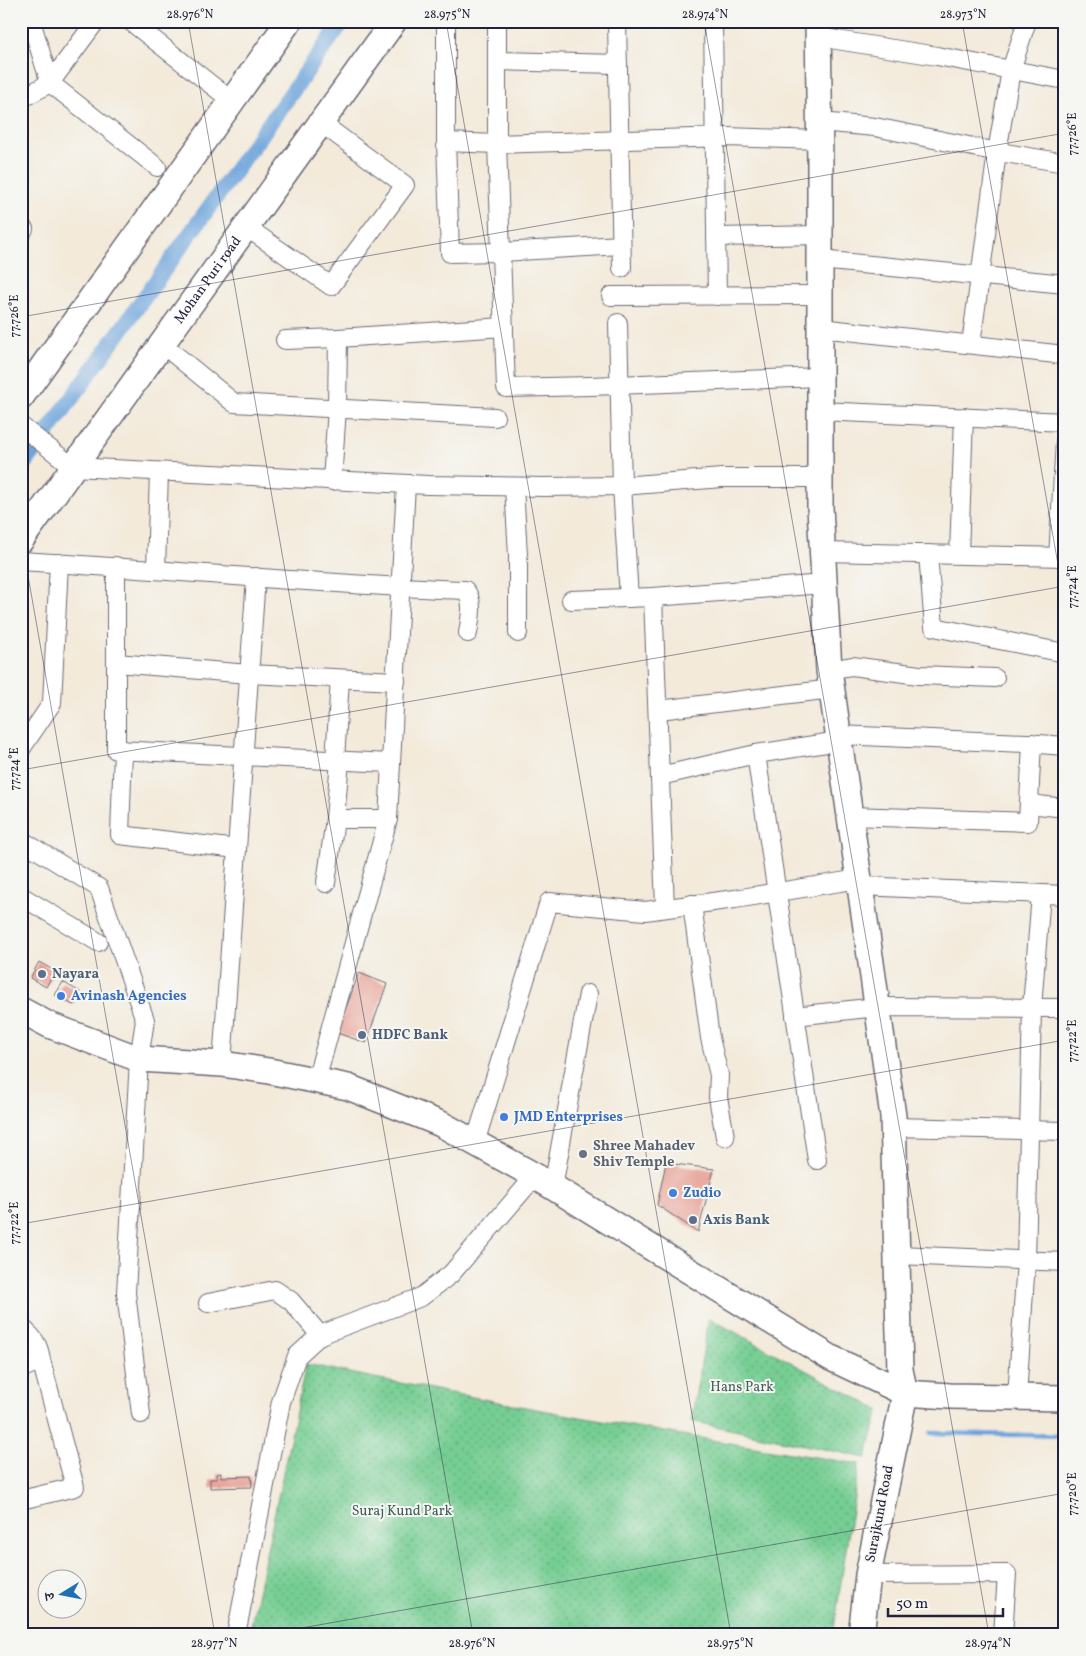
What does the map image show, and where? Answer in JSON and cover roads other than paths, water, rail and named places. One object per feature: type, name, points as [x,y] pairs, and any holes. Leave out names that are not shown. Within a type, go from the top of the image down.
[{"type":"street","points":[[31,21],[50,84],[157,167]]},
{"type":"street","points":[[21,99],[50,84],[96,21]]},
{"type":"street","points":[[130,21],[232,101]]},
{"type":"street","points":[[21,397],[289,21]]},
{"type":"street","name":"Mohan Puri road","points":[[21,540],[394,21]]},
{"type":"street","points":[[446,21],[446,142],[450,253],[621,245]]},
{"type":"street","points":[[497,21],[497,144],[506,388],[820,377]]},
{"type":"street","points":[[618,21],[622,268]]},
{"type":"street","points":[[713,21],[717,296]]},
{"type":"street","points":[[972,344],[997,152],[1011,70],[1027,21]]},
{"type":"street","points":[[905,1393],[900,1370],[893,1127],[830,680],[822,552],[820,478],[820,131],[818,29],[937,56],[1065,80]]},
{"type":"street","points":[[497,61],[618,64]]},
{"type":"street","points":[[246,227],[330,286],[405,185],[321,123]]},
{"type":"street","points":[[446,142],[497,144],[716,137],[875,127],[997,152],[1065,162]]},
{"type":"street","points":[[716,237],[820,235]]},
{"type":"street","points":[[820,260],[1065,284]]},
{"type":"street","points":[[611,296],[820,295]]},
{"type":"street","points":[[618,323],[622,486],[629,598]]},
{"type":"street","points":[[285,340],[504,327]]},
{"type":"street","points":[[820,328],[1065,355]]},
{"type":"street","points":[[332,481],[337,408],[338,338]]},
{"type":"street","points":[[162,344],[234,403],[495,417]]},
{"type":"street","points":[[820,411],[1065,422]]},
{"type":"street","points":[[959,554],[964,417]]},
{"type":"street","points":[[21,426],[73,467],[332,481],[514,487],[622,486],[722,478],[820,478]]},
{"type":"street","points":[[822,552],[1061,557],[1065,442]]},
{"type":"street","points":[[156,570],[158,472]]},
{"type":"street","points":[[316,1081],[388,819],[406,484]]},
{"type":"street","points":[[514,487],[518,555],[518,633]]},
{"type":"street","points":[[928,554],[934,627],[1065,653]]},
{"type":"street","points":[[21,561],[465,590],[470,596],[471,608],[468,633]]},
{"type":"street","points":[[21,749],[52,704],[59,563]]},
{"type":"street","points":[[116,566],[116,750],[391,762]]},
{"type":"street","points":[[222,1064],[256,577]]},
{"type":"street","points":[[571,600],[653,598],[824,584]]},
{"type":"street","points":[[653,598],[659,710],[665,908]]},
{"type":"street","points":[[116,663],[249,674],[396,681]]},
{"type":"street","points":[[659,710],[830,680],[852,666],[919,675],[995,678]]},
{"type":"street","points":[[326,883],[335,819],[340,678]]},
{"type":"street","points":[[660,776],[756,754],[839,738],[1032,743],[1065,746]]},
{"type":"street","points":[[850,816],[1028,822],[1032,743]]},
{"type":"street","points":[[123,750],[120,835],[237,849]]},
{"type":"street","points":[[756,754],[817,1160]]},
{"type":"street","points":[[1029,804],[1065,808]]},
{"type":"street","points":[[335,819],[388,819]]},
{"type":"street","points":[[21,840],[100,888],[145,1020],[139,1059],[126,1293],[141,1414]]},
{"type":"street","points":[[475,1142],[550,902],[645,911],[778,892],[859,883],[1065,894]]},
{"type":"street","points":[[1017,1397],[1026,1261],[1032,1007],[1041,894]]},
{"type":"street","points":[[21,896],[98,942]]},
{"type":"street","points":[[692,904],[710,1038],[719,1075],[718,1097],[725,1137]]},
{"type":"street","points":[[236,1635],[281,1402],[297,1356],[320,1335],[420,1297],[451,1274],[544,1181],[588,994]]},
{"type":"street","points":[[795,1016],[877,1007],[1065,1008]]},
{"type":"street","points":[[21,1010],[48,1025],[139,1059],[222,1064],[269,1071],[348,1087],[441,1124],[544,1181],[831,1358],[905,1393],[950,1396],[1065,1398]]},
{"type":"street","points":[[893,1127],[1065,1131]]},
{"type":"street","points":[[897,1255],[1065,1262]]},
{"type":"street","points":[[208,1302],[275,1290],[291,1301],[320,1335]]},
{"type":"street","points":[[21,1327],[33,1337],[40,1348],[40,1360],[75,1486],[21,1500]]},
{"type":"street","points":[[21,1369],[40,1360]]},
{"type":"street","name":"Surajkund Road","points":[[861,1635],[868,1574],[905,1393]]},
{"type":"street","points":[[868,1574],[1007,1574],[1003,1635]]},
{"type":"waterway","points":[[21,469],[343,21]]},
{"type":"waterway","points":[[931,1433],[1065,1436]]},
{"type":"place","name":"Nayara","points":[[42,974]]},
{"type":"place","name":"Avinash Agencies","points":[[61,996]]},
{"type":"place","name":"HDFC Bank","points":[[362,1035]]},
{"type":"place","name":"JMD Enterprises","points":[[504,1117]]},
{"type":"place","name":"Shree Mahadev Shiv Temple","points":[[583,1154]]},
{"type":"place","name":"Zudio","points":[[673,1193]]},
{"type":"place","name":"Axis Bank","points":[[693,1220]]},
{"type":"park label","name":"Hans Park","points":[[742,1387]]},
{"type":"park label","name":"Suraj Kund Park","points":[[402,1511]]}]
